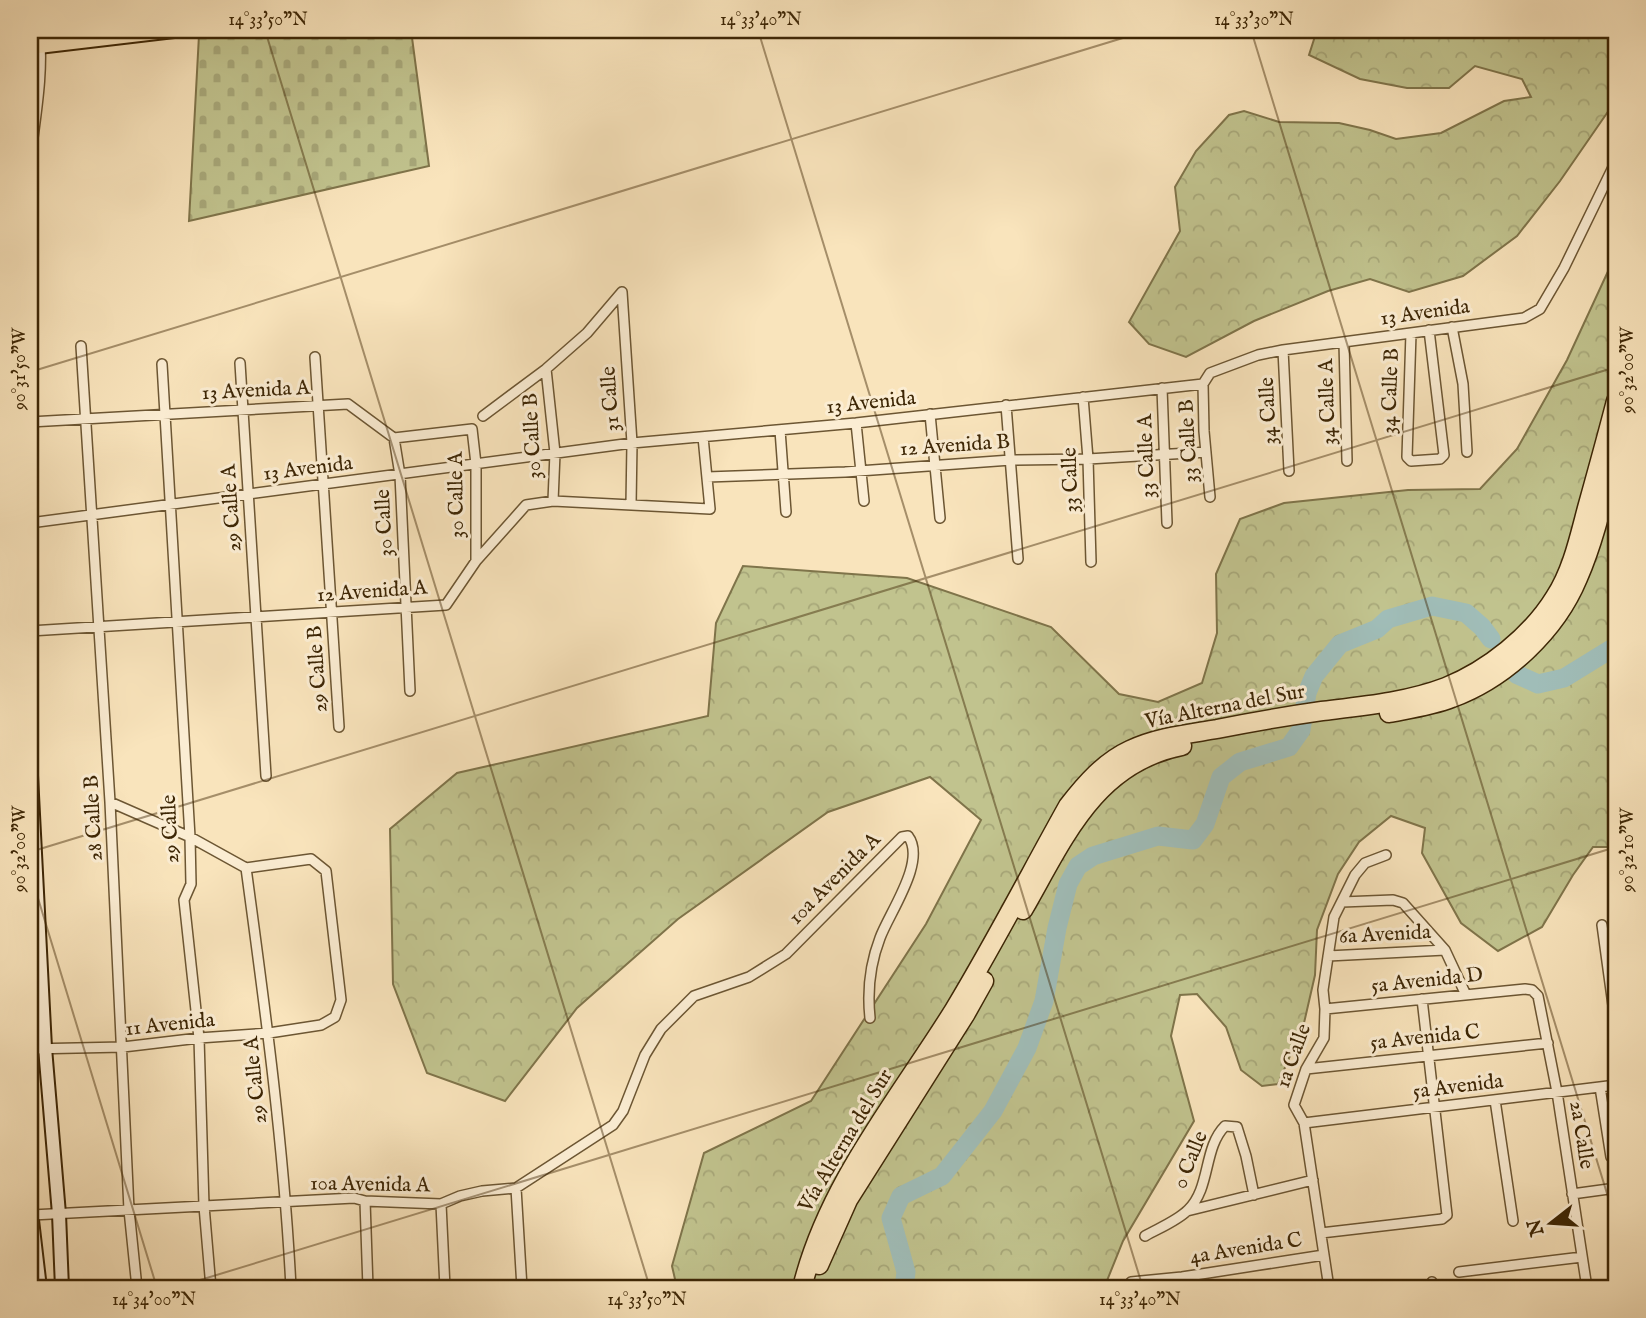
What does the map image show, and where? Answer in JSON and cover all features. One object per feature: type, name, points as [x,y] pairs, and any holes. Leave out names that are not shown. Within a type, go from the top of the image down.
[{"type":"highway","name":"Vía Alterna del Sur","points":[[802,1288],[810,1256],[837,1193],[1004,932],[1047,855],[1094,794],[1133,764],[1170,743],[1324,717],[1420,694],[1473,680],[1522,655],[1556,597],[1576,549],[1616,401]]},
{"type":"highway","name":"Vía Alterna del Sur","points":[[1538,630],[1565,604],[1578,580],[1588,554],[1616,449]]},
{"type":"highway","name":"Vía Alterna del Sur","points":[[813,1288],[822,1254],[848,1200],[965,1015],[1004,932]]},
{"type":"main road","points":[[35,46],[174,30]]},
{"type":"main road","points":[[30,757],[62,1288]]},
{"type":"main road","points":[[31,1209],[33,1248],[40,1288]]},
{"type":"street","points":[[30,161],[35,46],[39,30]]},
{"type":"street","name":"13 Avenida","points":[[30,523],[632,443],[856,423],[1203,384],[1210,373],[1258,355],[1283,349],[1524,318],[1540,309],[1570,257],[1616,161]]},
{"type":"street","name":"31 Calle","points":[[546,369],[587,333],[622,292],[632,443],[631,505]]},
{"type":"street","points":[[1452,327],[1463,384],[1467,452]]},
{"type":"street","name":"34 Calle B","points":[[1411,333],[1407,457],[1411,461],[1440,459],[1444,455],[1441,417],[1429,330]]},
{"type":"street","name":"34 Calle A","points":[[1344,342],[1348,461]]},
{"type":"street","name":"28 Calle B","points":[[81,346],[101,626],[136,1288]]},
{"type":"street","name":"34 Calle","points":[[1283,349],[1289,471]]},
{"type":"street","name":"29 Calle B","points":[[316,357],[339,727]]},
{"type":"street","name":"29 Calle A","points":[[240,363],[266,776]]},
{"type":"street","name":"29 Calle","points":[[162,364],[190,837],[191,884],[184,900],[199,1038],[204,1206],[211,1288]]},
{"type":"street","points":[[484,416],[546,369]]},
{"type":"street","name":"30 Calle B","points":[[546,369],[555,453],[553,501]]},
{"type":"street","name":"33 Calle B","points":[[1203,384],[1210,497]]},
{"type":"street","name":"33 Calle A","points":[[1162,388],[1167,523]]},
{"type":"street","name":"33 Calle","points":[[1083,397],[1091,562]]},
{"type":"street","name":"13 Avenida A","points":[[30,422],[348,404],[394,438]]},
{"type":"street","points":[[1006,405],[1018,559]]},
{"type":"street","points":[[930,414],[940,518]]},
{"type":"street","points":[[856,423],[864,501]]},
{"type":"street","name":"30 Calle A","points":[[394,438],[472,429],[476,464],[476,561]]},
{"type":"street","points":[[780,430],[786,512]]},
{"type":"street","points":[[703,437],[707,477]]},
{"type":"street","name":"30 Calle","points":[[394,438],[400,475],[410,691]]},
{"type":"street","name":"12 Avenida B","points":[[707,477],[1206,452]]},
{"type":"street","name":"12 Avenida A","points":[[30,631],[446,605],[476,561],[526,505],[553,501],[710,509],[707,477]]},
{"type":"street","points":[[110,802],[190,837],[246,868]]},
{"type":"street","name":"10a Avenida A","points":[[31,1209],[59,1214],[354,1198],[365,1201],[441,1204],[482,1191],[516,1188],[613,1125],[623,1111],[645,1055],[661,1029],[694,996],[749,977],[786,954],[902,837],[908,836],[913,858],[908,880],[877,948],[869,979],[870,1018]]},
{"type":"street","name":"1a Calle","points":[[1329,1288],[1304,1123],[1294,1105],[1306,1069],[1324,1038],[1323,990],[1334,917],[1355,875],[1366,863],[1386,855]]},
{"type":"street","name":"11 Avenida","points":[[30,1049],[123,1047],[269,1033],[321,1025],[335,1017],[341,1000],[326,871],[311,859],[246,868]]},
{"type":"street","name":"29 Calle A","points":[[246,868],[269,1033],[286,1202],[291,1288]]},
{"type":"street","points":[[1342,902],[1393,900],[1403,903],[1445,950],[1466,995]]},
{"type":"street","points":[[1602,925],[1616,1027]]},
{"type":"street","name":"6a Avenida","points":[[1328,956],[1445,950]]},
{"type":"street","name":"5a Avenida D","points":[[1325,1009],[1532,990]]},
{"type":"street","name":"2a Calle","points":[[1532,990],[1538,996],[1548,1043],[1587,1288]]},
{"type":"street","points":[[1321,1233],[1442,1219],[1447,1215],[1422,999]]},
{"type":"street","name":"5a Avenida C","points":[[1306,1069],[1548,1043]]},
{"type":"street","name":"5a Avenida","points":[[1304,1123],[1616,1085]]},
{"type":"street","points":[[1600,1087],[1611,1157]]},
{"type":"street","points":[[1495,1100],[1513,1221]]},
{"type":"street","name":"0 Calle","points":[[1145,1236],[1187,1211],[1198,1197],[1211,1152],[1225,1126],[1237,1127],[1254,1195]]},
{"type":"street","points":[[1187,1211],[1313,1180]]},
{"type":"street","points":[[516,1188],[523,1288]]},
{"type":"street","points":[[1572,1194],[1616,1188]]},
{"type":"street","points":[[365,1201],[368,1288]]},
{"type":"street","points":[[441,1204],[445,1288]]},
{"type":"street","name":"4a Avenida C","points":[[1131,1282],[1182,1277],[1324,1255]]},
{"type":"street","points":[[1459,1272],[1582,1257]]},
{"type":"green space","points":[[256,30],[411,30],[429,166],[189,221],[199,35]]},
{"type":"green space","points":[[1317,30],[1616,30],[1616,100],[1560,181],[1517,236],[1463,276],[1409,292],[1370,279],[1328,291],[1254,321],[1186,357],[1149,344],[1129,322],[1180,231],[1175,187],[1196,151],[1229,115],[1244,111],[1279,122],[1339,123],[1396,139],[1441,133],[1504,101],[1531,97],[1522,79],[1475,66],[1449,88],[1407,88],[1360,79],[1309,55]]},
{"type":"green space","points":[[1616,254],[1616,847],[1593,847],[1542,927],[1498,951],[1461,923],[1422,853],[1425,828],[1391,816],[1359,842],[1338,874],[1317,930],[1315,975],[1304,1023],[1278,1084],[1262,1086],[1241,1070],[1226,1027],[1197,994],[1180,995],[1171,1036],[1194,1121],[1123,1241],[1104,1288],[677,1288],[672,1266],[704,1153],[811,1101],[926,924],[981,820],[930,777],[828,812],[678,919],[577,1008],[505,1101],[427,1073],[393,984],[390,829],[457,773],[708,716],[716,623],[743,566],[907,578],[1051,627],[1119,694],[1158,702],[1202,683],[1217,633],[1216,574],[1240,519],[1284,503],[1408,490],[1480,489],[1517,449],[1567,360]]},
{"type":"waterway","points":[[904,1288],[906,1272],[891,1218],[901,1196],[942,1176],[993,1111],[1027,1048],[1044,1001],[1068,884],[1078,866],[1093,856],[1158,836],[1193,840],[1205,824],[1221,777],[1240,762],[1289,747],[1301,730],[1307,693],[1314,676],[1340,644],[1377,629],[1388,619],[1432,606],[1466,613],[1491,639]]},
{"type":"waterway","points":[[1516,674],[1538,684],[1564,678],[1616,646]]}]
